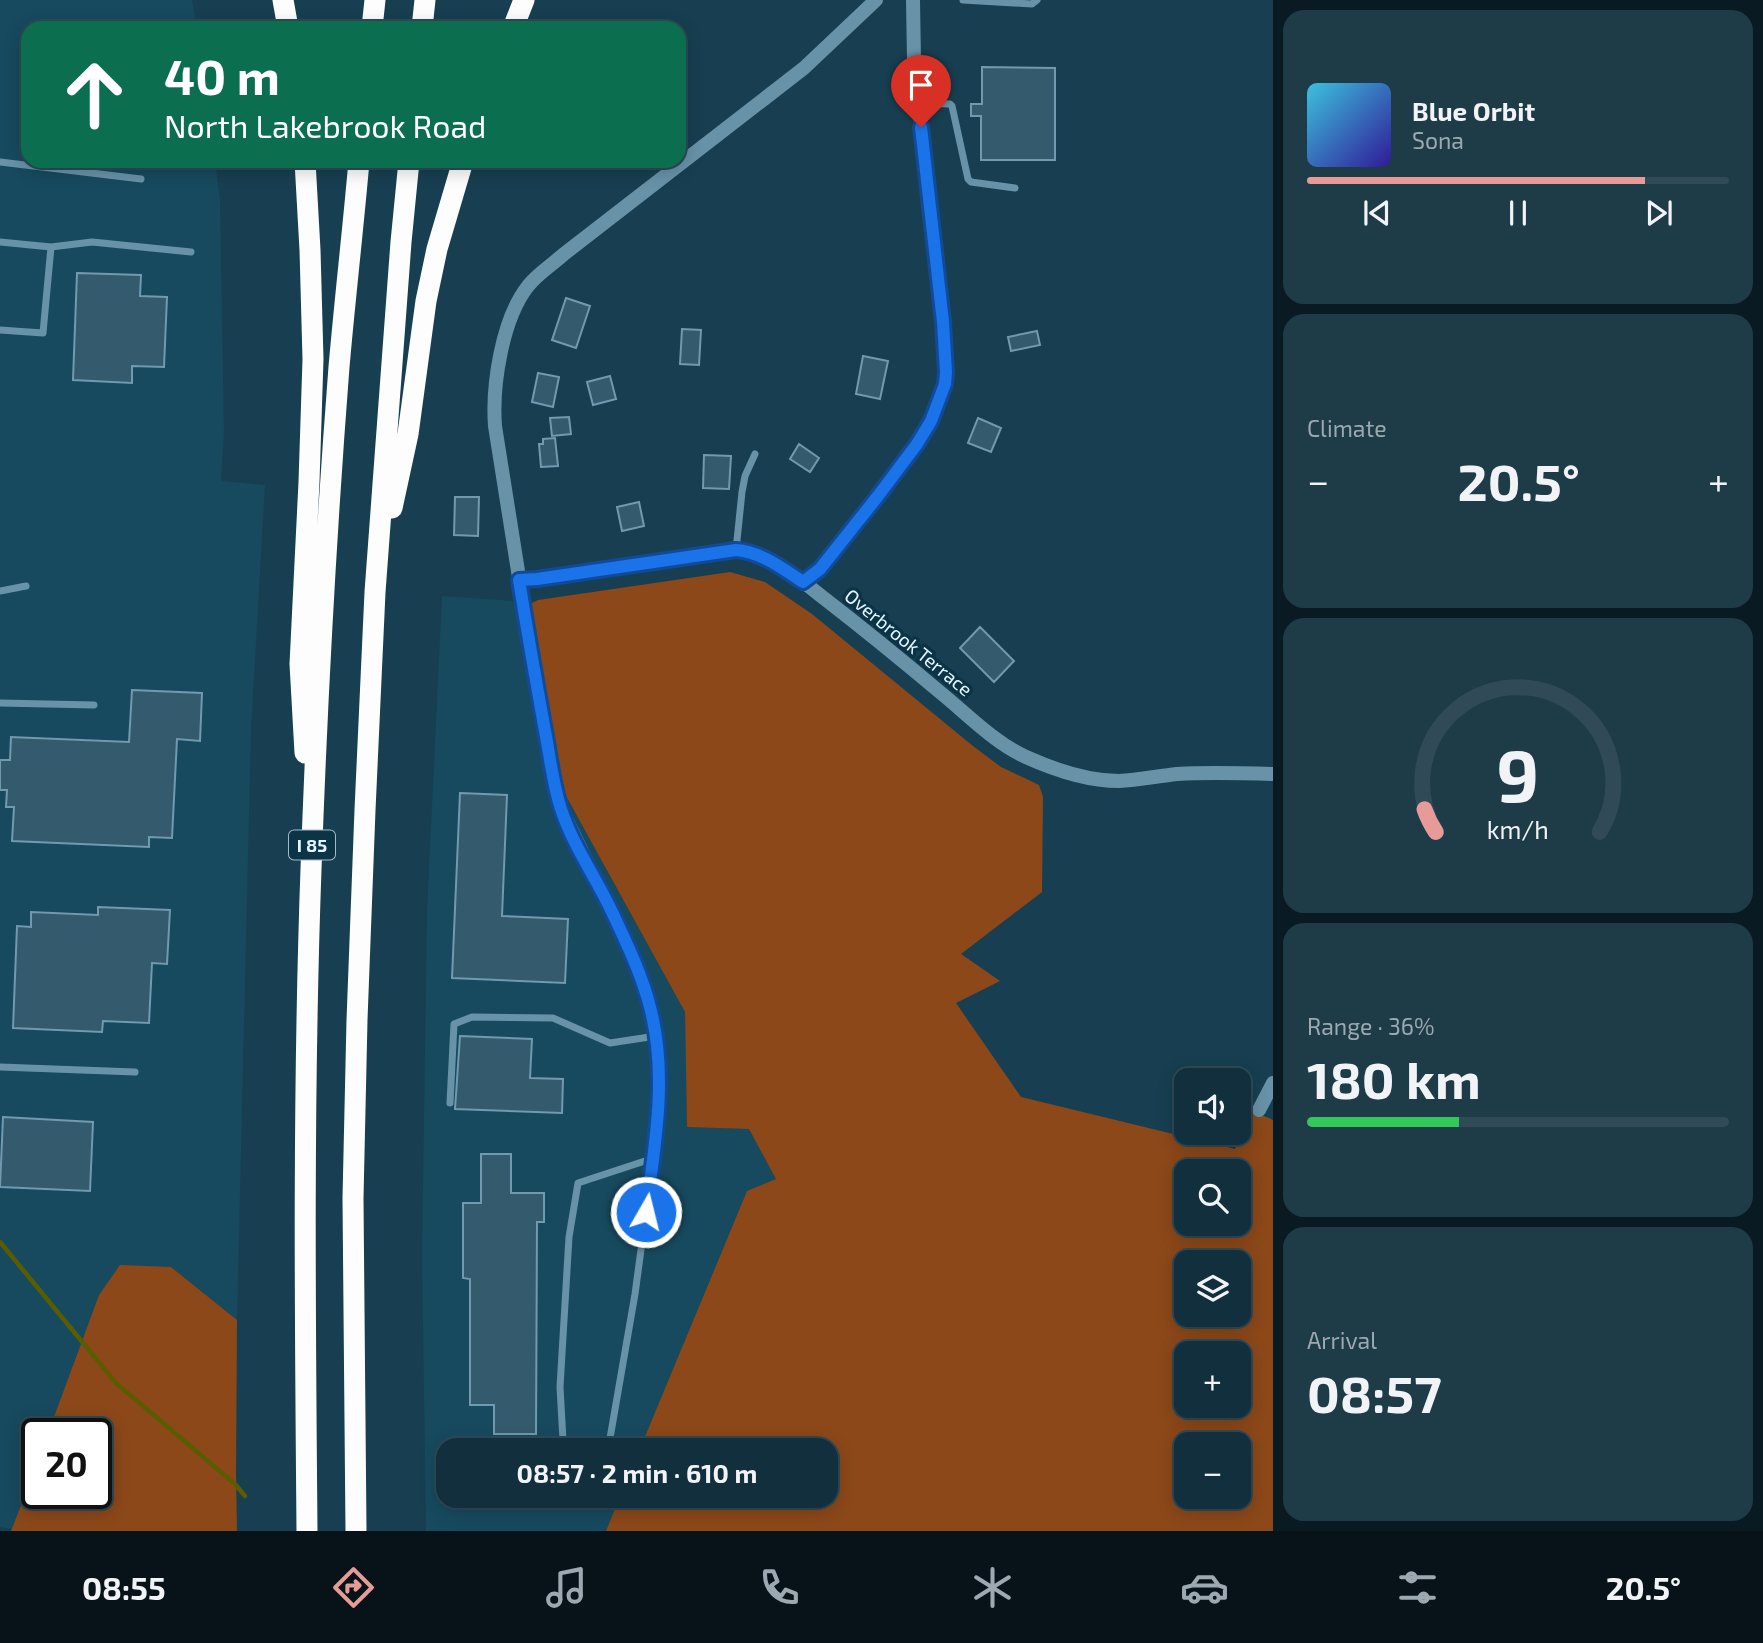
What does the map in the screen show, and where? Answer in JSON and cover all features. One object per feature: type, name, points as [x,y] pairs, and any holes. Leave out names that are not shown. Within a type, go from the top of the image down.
[{"type":"highway","points":[[283,0],[287,21]]},
{"type":"highway","points":[[373,21],[375,0]]},
{"type":"highway","points":[[423,21],[425,0]]},
{"type":"highway","points":[[516,21],[524,0]]},
{"type":"highway","points":[[305,168],[313,359],[300,664],[311,870]]},
{"type":"highway","name":"I 85","points":[[307,1531],[304,1312],[311,870],[339,366],[358,168]]},
{"type":"highway","name":"I 85","points":[[356,1531],[354,1157],[357,1020],[374,592],[408,168]]},
{"type":"highway","points":[[374,592],[408,434],[426,301],[461,168]]},
{"type":"street","points":[[686,159],[804,68],[860,18],[876,0]]},
{"type":"street","points":[[803,582],[820,569],[917,444],[931,421],[945,384],[943,322],[914,60],[913,0]]},
{"type":"street","points":[[658,1124],[659,1057],[650,1006],[634,960],[561,808],[519,580],[494,396],[504,339],[514,307],[529,284],[675,168]]},
{"type":"street","name":"Overbrook Terrace","points":[[519,580],[736,550],[753,553],[803,582],[1012,750],[1046,765],[1066,772],[1116,781],[1176,775],[1273,774]]},
{"type":"street","points":[[1259,1110],[1273,1083]]},
{"type":"lane","points":[[963,0],[1032,4],[1037,0]]},
{"type":"lane","points":[[919,103],[952,106],[968,179],[971,182],[1015,188]]},
{"type":"lane","points":[[0,162],[21,163]]},
{"type":"lane","points":[[74,168],[141,179]]},
{"type":"lane","points":[[0,242],[51,247],[92,242],[191,252]]},
{"type":"lane","points":[[0,330],[43,333],[51,247]]},
{"type":"lane","points":[[736,550],[742,492],[755,454]]},
{"type":"lane","points":[[0,590],[26,586]]},
{"type":"lane","points":[[0,703],[94,705]]},
{"type":"lane","points":[[450,1103],[454,1024],[471,1017],[553,1018],[610,1043],[656,1036]]},
{"type":"lane","points":[[0,1067],[135,1072]]},
{"type":"lane","points":[[654,1158],[578,1183],[569,1237],[560,1387],[563,1440],[609,1444],[635,1294],[654,1158],[658,1124]]},
{"type":"shaded area","points":[[0,0],[192,0],[196,21],[21,21],[21,168],[216,168],[220,201],[224,432],[221,481],[265,485],[251,730],[237,1320],[171,1267],[99,1295],[54,1418],[21,1418],[21,1507],[13,1529],[0,1527]]},
{"type":"shaded area","points":[[730,572],[765,582],[812,614],[1001,767],[1039,785],[1043,797],[1042,892],[961,954],[1000,981],[956,1003],[1021,1097],[1174,1134],[1174,1145],[1219,1145],[1235,1149],[1237,1145],[1251,1145],[1253,1111],[1273,1120],[1273,1531],[606,1531],[615,1508],[838,1508],[838,1438],[644,1438],[747,1191],[776,1179],[749,1129],[687,1127],[685,1012],[560,785],[528,605],[538,600]]},
{"type":"shaded area","points":[[442,596],[514,601],[528,605],[560,785],[685,1012],[687,1127],[749,1129],[777,1179],[747,1191],[644,1438],[436,1438],[436,1508],[615,1508],[606,1531],[426,1531],[422,1257],[427,911]]},
{"type":"shaded area","points":[[120,1265],[171,1267],[237,1320],[237,1531],[11,1531],[21,1505],[21,1509],[112,1509],[112,1418],[54,1418],[99,1295]]},
{"type":"building","points":[[982,67],[1055,68],[1055,160],[981,160],[981,116],[971,116],[971,104],[982,104]]},
{"type":"building","points":[[77,273],[141,275],[140,296],[167,297],[164,367],[132,366],[132,383],[73,380]]},
{"type":"building","points":[[566,298],[590,306],[576,348],[552,340]]},
{"type":"building","points":[[682,329],[701,330],[699,365],[680,364]]},
{"type":"building","points":[[1037,331],[1040,345],[1011,351],[1008,337]]},
{"type":"building","points":[[863,356],[888,361],[880,399],[856,394]]},
{"type":"building","points":[[538,373],[559,377],[553,407],[532,402]]},
{"type":"building","points":[[610,376],[616,399],[593,405],[587,382]]},
{"type":"building","points":[[569,417],[571,434],[552,436],[550,418]]},
{"type":"building","points":[[978,418],[1001,428],[991,452],[968,443]]},
{"type":"building","points":[[555,438],[558,466],[541,467],[539,444],[543,444],[543,439]]},
{"type":"building","points":[[799,444],[819,458],[810,472],[790,459]]},
{"type":"building","points":[[704,455],[731,456],[729,489],[703,488]]},
{"type":"building","points":[[455,497],[479,497],[478,536],[454,535]]},
{"type":"building","points":[[639,502],[644,526],[622,531],[617,507]]},
{"type":"building","points":[[980,627],[1014,661],[994,682],[960,648]]},
{"type":"building","points":[[132,690],[202,693],[200,741],[177,739],[172,838],[149,837],[149,847],[12,841],[14,807],[6,807],[7,790],[0,790],[0,760],[10,760],[11,737],[129,742]]},
{"type":"building","points":[[460,793],[507,795],[502,916],[568,919],[565,983],[452,978]]},
{"type":"building","points":[[98,907],[170,910],[167,964],[152,963],[149,1023],[103,1021],[102,1032],[13,1028],[17,926],[31,927],[31,912],[98,915]]},
{"type":"building","points":[[460,1036],[532,1039],[530,1078],[563,1079],[562,1113],[455,1109]]},
{"type":"building","points":[[3,1117],[93,1122],[90,1191],[0,1187]]},
{"type":"building","points":[[481,1154],[511,1154],[511,1193],[544,1193],[544,1222],[537,1222],[536,1434],[494,1434],[494,1405],[470,1405],[470,1279],[463,1278],[463,1203],[481,1203]]},
{"type":"waterway","points":[[0,1242],[116,1383],[235,1484],[245,1496]]},
{"type":"route","points":[[646,1212],[659,1100],[659,1057],[650,1006],[634,960],[561,808],[519,580],[736,550],[766,559],[803,582],[820,569],[917,444],[931,421],[945,384],[943,322],[921,127]]}]
